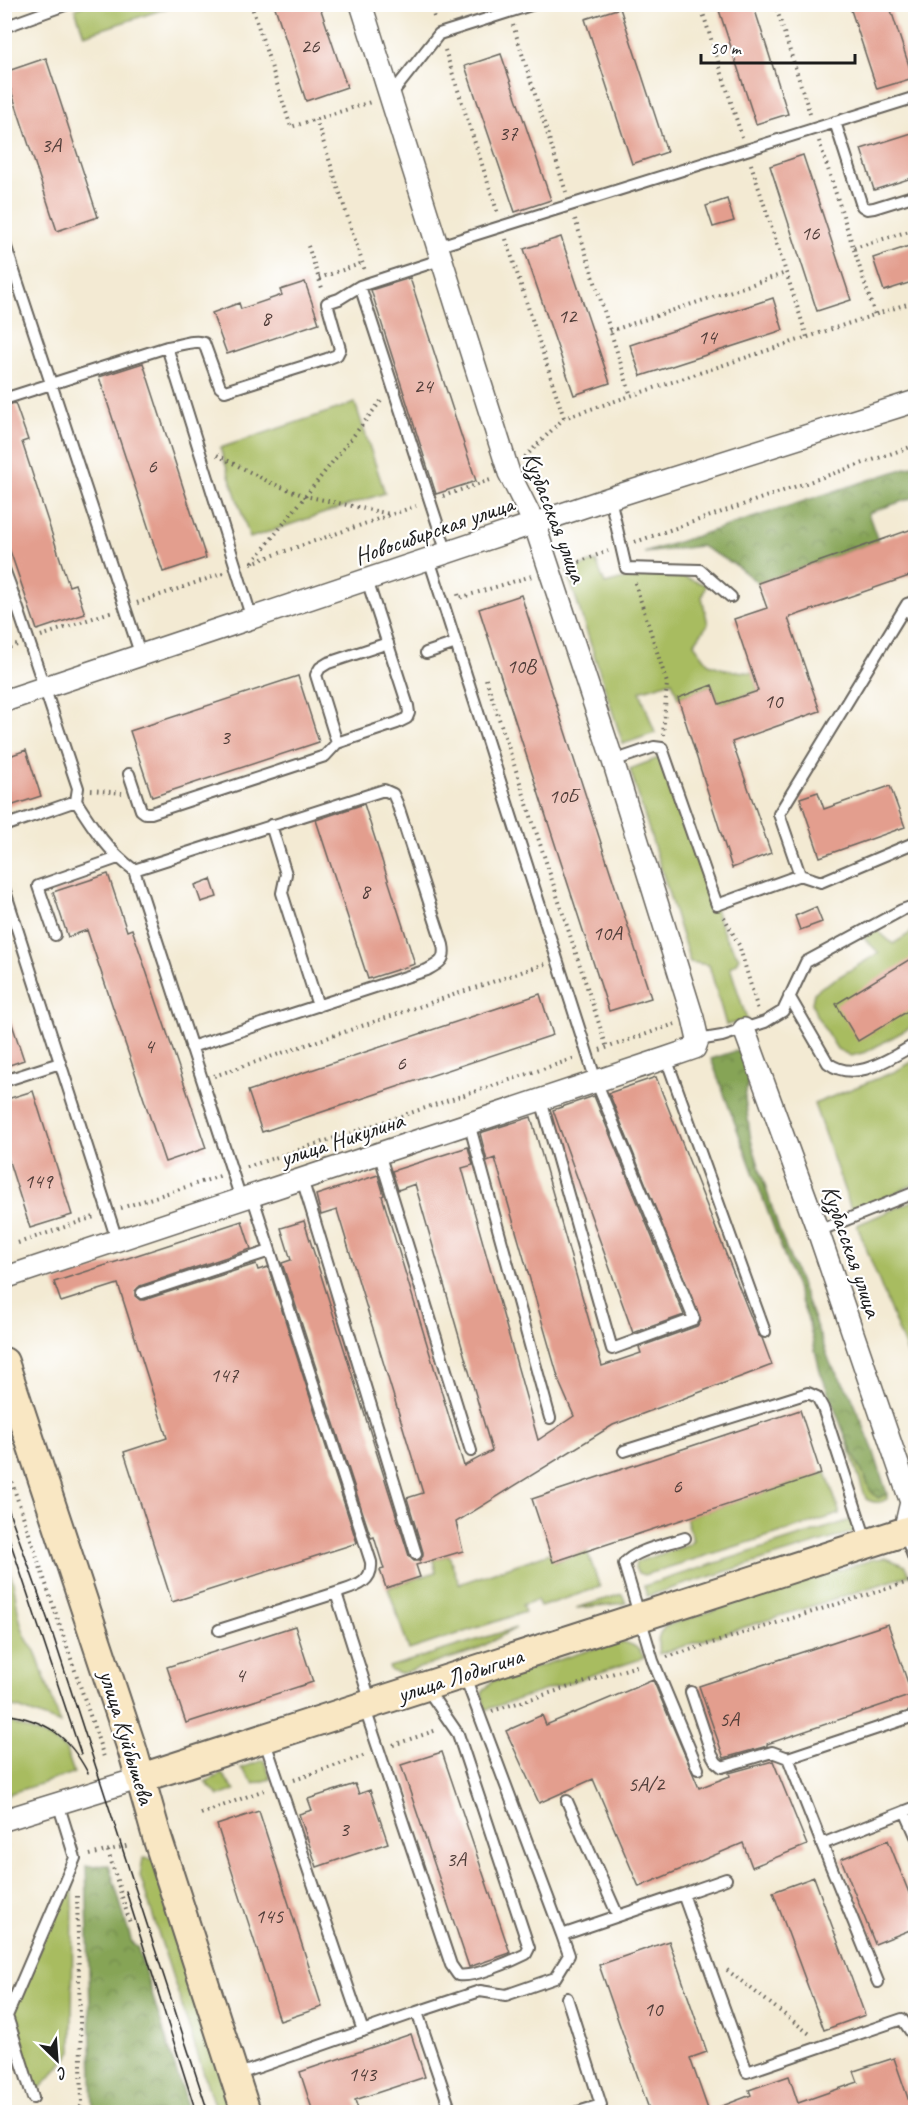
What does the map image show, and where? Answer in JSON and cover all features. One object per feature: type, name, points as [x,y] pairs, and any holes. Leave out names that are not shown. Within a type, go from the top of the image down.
[{"type":"main road","name":"улица Куйбышева","points":[[4,1362],[141,1778],[246,2112]]},
{"type":"main road","name":"улица Лодыгина","points":[[141,1778],[910,1530]]},
{"type":"street","name":"Кузбасская улица","points":[[361,4],[509,473],[534,523],[613,761],[693,1018],[696,1044]]},
{"type":"street","name":"Новосибирская улица","points":[[4,701],[534,523],[915,401]]},
{"type":"street","name":"Кузбасская улица","points":[[744,1029],[818,1231],[911,1502],[910,1530]]},
{"type":"street","name":"улица Никулина","points":[[4,1278],[666,1058],[696,1044]]},
{"type":"street","name":"улица Лодыгина","points":[[4,1820],[141,1778]]},
{"type":"lane","points":[[4,27],[68,4]]},
{"type":"lane","points":[[390,96],[440,34],[534,4]]},
{"type":"lane","points":[[4,399],[167,347],[200,341],[204,344],[220,387],[225,391],[232,390],[337,355],[340,349],[339,342],[327,303],[365,285],[440,253],[747,150],[915,97]]},
{"type":"lane","points":[[835,122],[862,206],[867,209],[874,208],[915,195]]},
{"type":"lane","points":[[4,241],[26,291],[52,384],[141,656]]},
{"type":"lane","points":[[365,285],[393,386],[430,501],[456,643],[596,1081],[694,1319],[612,1349],[541,1100]]},
{"type":"lane","points":[[167,347],[252,619]]},
{"type":"lane","points":[[610,498],[626,568],[700,570],[731,597]]},
{"type":"lane","points":[[4,569],[7,586],[29,640],[78,788],[76,801],[99,837],[118,858],[134,870],[232,1172],[270,1251],[371,1562],[372,1571],[367,1579],[357,1586],[219,1630]]},
{"type":"lane","points":[[129,774],[141,810],[151,813],[325,756],[337,743],[407,718],[408,706],[367,580]]},
{"type":"lane","points":[[911,602],[915,627]]},
{"type":"lane","points":[[800,875],[779,814],[911,602]]},
{"type":"lane","points":[[426,653],[456,643]]},
{"type":"lane","points":[[337,743],[316,675],[320,668],[328,663],[388,644]]},
{"type":"lane","points":[[613,761],[654,747],[662,747],[717,905],[800,875],[821,882],[915,842]]},
{"type":"lane","points":[[134,870],[384,790],[393,794],[443,945],[445,954],[441,962],[427,970],[191,1047]]},
{"type":"lane","points":[[4,826],[76,801]]},
{"type":"lane","points":[[271,825],[286,874],[282,893],[318,1006]]},
{"type":"lane","points":[[55,935],[38,886],[118,858]]},
{"type":"lane","points":[[4,888],[7,906],[117,1240]]},
{"type":"lane","points":[[696,1044],[765,1022],[783,1011],[806,962],[915,905]]},
{"type":"lane","points":[[789,996],[828,1063],[837,1070],[855,1072],[872,1067],[915,1044]]},
{"type":"lane","points":[[666,1058],[765,1332]]},
{"type":"lane","points":[[4,1081],[60,1063]]},
{"type":"lane","points":[[469,1123],[550,1418]]},
{"type":"lane","points":[[379,1153],[471,1451]]},
{"type":"lane","points":[[302,1179],[416,1554]]},
{"type":"lane","points":[[818,1231],[915,1192]]},
{"type":"lane","points":[[142,1293],[270,1251]]},
{"type":"lane","points":[[624,1451],[808,1393],[817,1397],[823,1408],[867,1544]]},
{"type":"lane","points":[[910,1530],[915,1564]]},
{"type":"lane","points":[[685,1538],[637,1554],[628,1558],[624,1564],[653,1661],[698,1769]]},
{"type":"lane","points":[[336,1593],[379,1750],[454,1971],[458,1976],[463,1976],[517,1959],[526,1954],[529,1948],[458,1734],[425,1686]]},
{"type":"lane","points":[[234,2076],[480,1991],[506,1995],[555,1977],[569,1955],[464,1673]]},
{"type":"lane","points":[[691,1692],[712,1755],[722,1767],[772,1752],[788,1758],[914,1716]]},
{"type":"lane","points":[[264,1738],[363,2031]]},
{"type":"lane","points":[[788,1758],[878,1982]]},
{"type":"lane","points":[[567,1801],[618,1916]]},
{"type":"lane","points":[[33,2098],[6,2016],[75,1858],[58,1803]]},
{"type":"lane","points":[[822,1844],[910,1809],[915,1836]]},
{"type":"lane","points":[[562,1935],[726,1879]]},
{"type":"lane","points":[[682,1894],[747,2072],[902,2019],[915,2038]]},
{"type":"lane","points":[[567,1998],[601,2105],[578,2112]]},
{"type":"lane","points":[[417,2012],[451,2112]]},
{"type":"path","points":[[251,4],[291,127],[390,96]]},
{"type":"path","points":[[700,4],[807,337]]},
{"type":"path","points":[[775,4],[875,315]]},
{"type":"path","points":[[316,119],[363,264],[365,285]]},
{"type":"path","points":[[854,248],[915,229]]},
{"type":"path","points":[[309,246],[327,303]]},
{"type":"path","points":[[319,278],[363,264]]},
{"type":"path","points":[[610,331],[786,273]]},
{"type":"path","points":[[4,649],[509,473],[564,418],[915,301]]},
{"type":"path","points":[[252,563],[393,386]]},
{"type":"path","points":[[197,445],[271,483],[305,496],[391,514]]},
{"type":"path","points":[[440,555],[459,598],[621,547],[915,445]]},
{"type":"path","points":[[626,568],[632,576],[667,683],[662,747]]},
{"type":"path","points":[[485,677],[607,1048]]},
{"type":"path","points":[[78,788],[116,793]]},
{"type":"path","points":[[717,905],[739,945],[759,1012],[744,1029]]},
{"type":"path","points":[[202,1080],[557,960]]},
{"type":"path","points":[[18,1243],[693,1018]]},
{"type":"path","points":[[4,1460],[105,1760]]},
{"type":"path","points":[[4,1480],[11,1478]]},
{"type":"path","points":[[480,1715],[915,1580]]},
{"type":"path","points":[[201,1814],[452,1724]]},
{"type":"path","points":[[78,2112],[82,2104],[75,1858],[130,1845]]},
{"type":"path","points":[[108,1851],[130,1923]]},
{"type":"path","points":[[703,1950],[824,2046]]},
{"type":"green space","points":[[87,4],[177,5],[84,35],[75,9]]},
{"type":"green space","points":[[355,403],[385,493],[250,538],[220,448]]},
{"type":"green space","points":[[915,465],[915,497],[868,513],[878,541],[758,583],[734,564],[701,546],[644,553]]},
{"type":"green space","points":[[596,561],[605,584],[638,575],[678,575],[706,585],[702,597],[708,624],[694,644],[709,664],[727,670],[753,673],[758,691],[719,704],[712,685],[678,698],[672,681],[640,691],[655,733],[623,744],[567,571]]},
{"type":"green space","points":[[661,757],[725,937],[739,957],[730,967],[747,1020],[726,1025],[709,965],[690,962],[630,769]]},
{"type":"green space","points":[[877,930],[893,944],[915,930],[915,1025],[866,1052],[851,1056],[837,1049],[816,1015],[812,1003],[814,993],[879,953],[863,937]]},
{"type":"green space","points":[[745,1048],[751,1065],[745,1098],[751,1140],[779,1230],[831,1365],[851,1395],[873,1449],[887,1494],[878,1498],[871,1491],[846,1438],[820,1371],[808,1320],[711,1059]]},
{"type":"green space","points":[[915,1060],[915,1184],[852,1212],[814,1104],[896,1071]]},
{"type":"green space","points":[[915,1200],[915,1373],[857,1225]]},
{"type":"green space","points":[[846,1438],[887,1494],[887,1499],[877,1502],[866,1499]]},
{"type":"green space","points":[[826,1472],[840,1514],[644,1575],[638,1573],[635,1568],[636,1562],[689,1545],[693,1540],[686,1518]]},
{"type":"green space","points":[[851,1520],[854,1532],[647,1596],[644,1586]]},
{"type":"green space","points":[[587,1551],[600,1587],[540,1607],[537,1600],[522,1605],[525,1612],[409,1650],[388,1588],[436,1572],[433,1560],[449,1555],[459,1584],[550,1553],[554,1562]]},
{"type":"green space","points":[[4,1558],[13,1581],[23,1630],[35,1651],[61,1724],[18,1708],[5,1706]]},
{"type":"green space","points":[[886,1558],[906,1566],[910,1575],[659,1654],[659,1637],[668,1625],[874,1559]]},
{"type":"green space","points":[[622,1594],[626,1603],[576,1608]]},
{"type":"green space","points":[[516,1628],[474,1651],[400,1674],[391,1671],[389,1667]]},
{"type":"green space","points":[[618,1641],[634,1646],[644,1658],[485,1710],[482,1693],[492,1681]]},
{"type":"green space","points":[[5,1720],[49,1738],[66,1750],[74,1773],[5,1795]]},
{"type":"green space","points":[[264,1760],[271,1779],[254,1784],[241,1768]]},
{"type":"green space","points":[[222,1774],[235,1790],[219,1796],[205,1782]]},
{"type":"green space","points":[[143,1858],[157,1860],[239,2112],[216,2112],[140,1876]]},
{"type":"green space","points":[[109,1865],[132,1943],[137,1946],[189,2112],[93,2112],[86,1866]]},
{"type":"green space","points":[[73,1874],[72,2052],[36,2093],[12,2011]]},
{"type":"building","points":[[274,4],[319,4],[347,87],[306,101]]},
{"type":"building","points":[[717,4],[753,4],[788,114],[756,124]]},
{"type":"building","points":[[849,4],[889,4],[913,78],[877,89]]},
{"type":"building","points":[[620,8],[667,152],[632,164],[585,19]]},
{"type":"building","points":[[501,54],[551,200],[515,212],[465,66]]},
{"type":"building","points":[[46,58],[98,217],[57,231],[5,72]]},
{"type":"building","points":[[915,132],[915,177],[874,190],[861,149]]},
{"type":"building","points":[[803,155],[851,300],[817,311],[770,166]]},
{"type":"building","points":[[727,199],[734,221],[713,227],[706,206]]},
{"type":"building","points":[[561,237],[610,383],[574,395],[524,249]]},
{"type":"building","points":[[915,244],[915,281],[884,291],[873,258]]},
{"type":"building","points":[[410,278],[476,481],[436,494],[371,290]]},
{"type":"building","points":[[305,282],[319,323],[227,354],[212,313],[239,303],[241,309],[282,295],[280,290]]},
{"type":"building","points":[[773,298],[783,330],[641,376],[630,345]]},
{"type":"building","points":[[143,363],[206,558],[163,572],[99,377]]},
{"type":"building","points":[[15,403],[28,440],[22,442],[69,586],[75,584],[85,614],[37,630],[4,533],[4,406]]},
{"type":"building","points":[[915,528],[915,574],[788,618],[820,711],[732,742],[771,853],[732,868],[678,698],[712,685],[719,704],[758,691],[734,619],[767,608],[758,583]]},
{"type":"building","points":[[521,595],[651,998],[609,1011],[479,609]]},
{"type":"building","points":[[298,676],[319,742],[152,797],[130,731]]},
{"type":"building","points":[[26,750],[41,796],[4,808],[4,758]]},
{"type":"building","points":[[890,786],[905,827],[820,857],[800,798],[818,792],[824,809]]},
{"type":"building","points":[[364,804],[415,964],[368,979],[316,820]]},
{"type":"building","points":[[108,874],[127,931],[132,929],[206,1148],[165,1162],[87,930],[68,937],[53,892]]},
{"type":"building","points":[[211,879],[217,897],[201,902],[195,885]]},
{"type":"building","points":[[816,907],[822,922],[800,930],[795,916]]},
{"type":"building","points":[[915,956],[915,1007],[858,1041],[836,1004]]},
{"type":"building","points":[[540,994],[553,1035],[262,1132],[248,1091]]},
{"type":"building","points":[[8,1012],[24,1060],[4,1067],[4,1013]]},
{"type":"building","points":[[656,1077],[772,1365],[613,1425],[456,1522],[463,1551],[416,1565],[420,1577],[386,1588],[380,1570],[384,1569],[374,1537],[371,1538],[282,1263],[291,1260],[281,1228],[304,1221],[409,1556],[414,1561],[419,1561],[423,1552],[407,1498],[423,1493],[337,1210],[321,1215],[316,1195],[378,1175],[384,1195],[382,1196],[464,1466],[492,1451],[415,1184],[398,1190],[392,1171],[468,1147],[473,1165],[462,1168],[538,1440],[574,1416],[560,1384],[495,1158],[487,1161],[480,1133],[531,1117],[602,1366],[641,1353],[639,1347],[697,1326],[701,1321],[609,1093]]},
{"type":"building","points":[[33,1091],[72,1215],[30,1228],[4,1146],[4,1100]]},
{"type":"building","points":[[594,1096],[684,1315],[633,1333],[553,1110]]},
{"type":"building","points":[[242,1221],[251,1249],[140,1286],[135,1291],[135,1296],[144,1300],[256,1264],[258,1270],[268,1267],[357,1543],[172,1602],[124,1452],[167,1438],[118,1284],[61,1302],[54,1282]]},
{"type":"building","points":[[800,1410],[821,1474],[553,1562],[532,1499]]},
{"type":"building","points":[[888,1624],[912,1695],[767,1744],[767,1746],[724,1758],[699,1686]]},
{"type":"building","points":[[295,1626],[313,1682],[186,1723],[167,1667]]},
{"type":"building","points":[[653,1680],[699,1788],[730,1776],[729,1773],[773,1761],[807,1845],[752,1867],[743,1843],[639,1887],[593,1779],[539,1803],[506,1731],[542,1715],[546,1725]]},
{"type":"building","points":[[442,1752],[510,1953],[469,1967],[401,1765]]},
{"type":"building","points":[[355,1784],[359,1794],[370,1790],[388,1843],[317,1867],[299,1814],[312,1810],[308,1799]]},
{"type":"building","points":[[259,1811],[322,2007],[280,2021],[217,1825]]},
{"type":"building","points":[[888,1840],[915,1908],[915,1928],[875,1944],[841,1859]]},
{"type":"building","points":[[814,1877],[865,2015],[824,2030],[773,1892]]},
{"type":"building","points":[[669,1941],[707,2052],[690,2058],[709,2112],[650,2112],[599,1965]]},
{"type":"building","points":[[411,2034],[425,2077],[355,2100],[359,2112],[313,2112],[300,2072]]},
{"type":"building","points":[[894,2058],[911,2107],[894,2112],[709,2111],[751,2095],[749,2090],[789,2076],[798,2103],[858,2082],[854,2071]]},
{"type":"tram line","points":[[4,1497],[51,1629],[208,2112]]},
{"type":"tram line","points":[[4,1523],[81,1754]]},
{"type":"tram line","points":[[4,1714],[32,1720],[44,1725],[64,1739],[88,1773]]},
{"type":"tram line","points":[[126,1891],[196,2112]]}]
